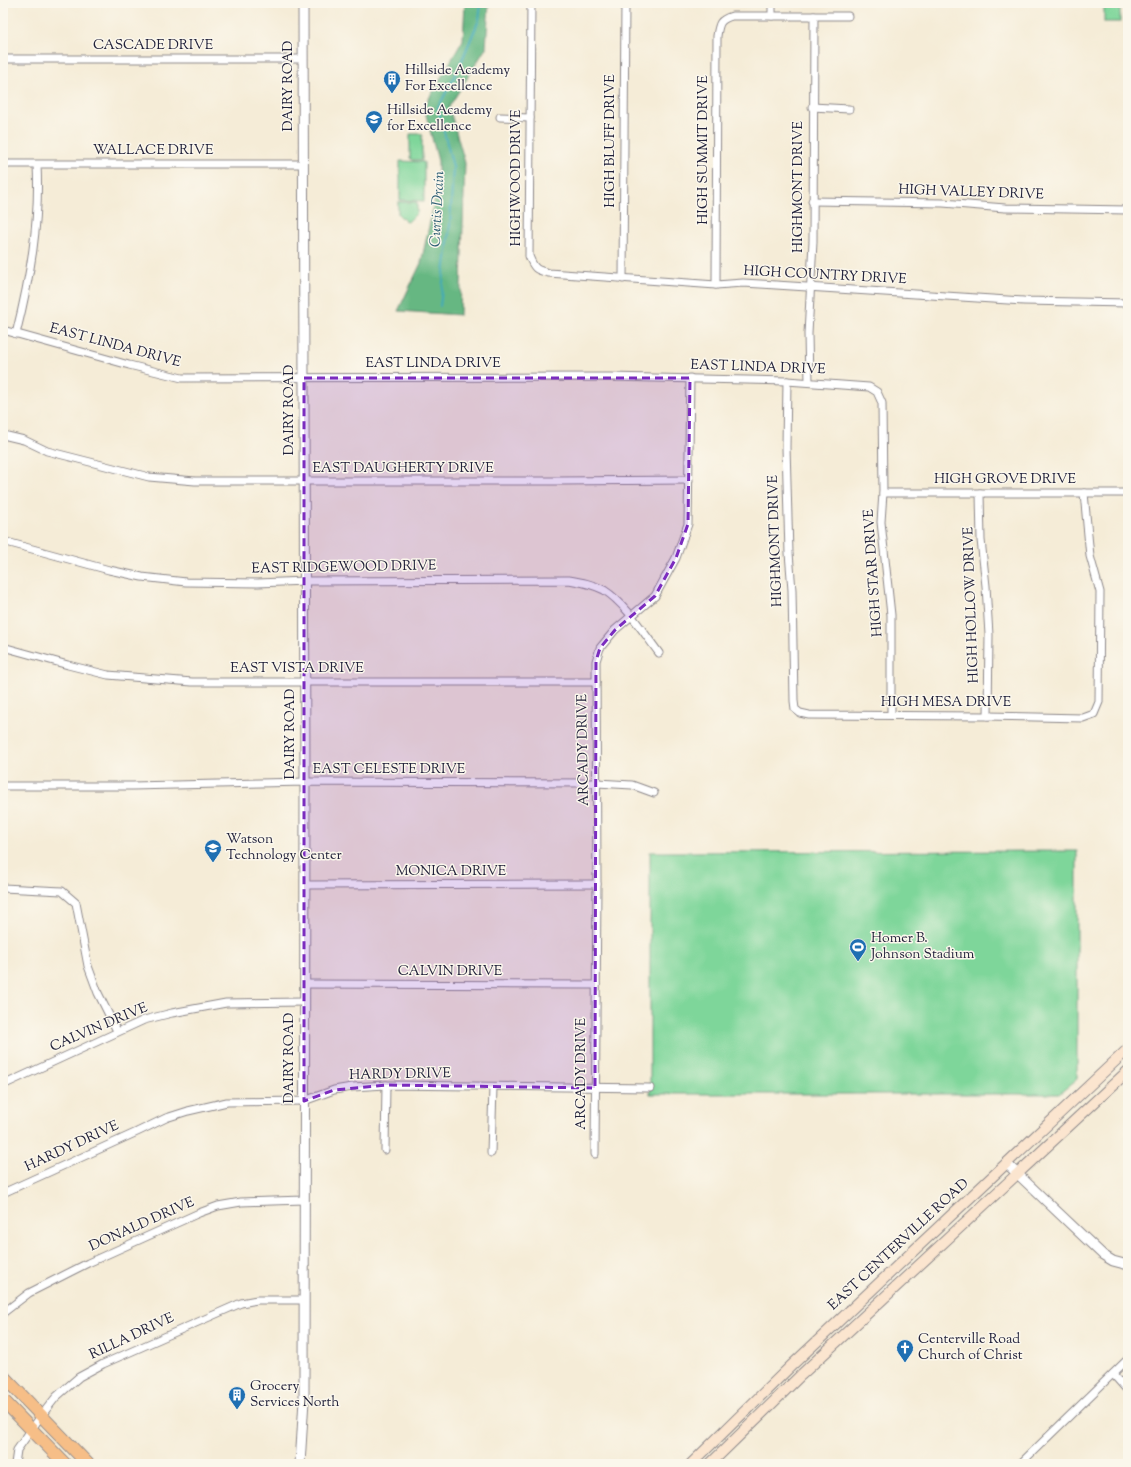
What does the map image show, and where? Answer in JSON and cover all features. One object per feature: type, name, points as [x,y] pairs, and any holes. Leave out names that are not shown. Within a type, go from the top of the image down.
[{"type":"main road","name":"EAST CENTERVILLE ROAD","points":[[695,1460],[792,1365],[1128,1049]]},
{"type":"main road","name":"EAST CENTERVILLE ROAD","points":[[710,1464],[801,1375],[1128,1071]]},
{"type":"main road","points":[[897,1266],[908,1276]]},
{"type":"main road","points":[[792,1365],[801,1375]]},
{"type":"main road","points":[[3,1376],[88,1464]]},
{"type":"main road","points":[[3,1400],[65,1464]]},
{"type":"main road","points":[[695,1460],[707,1464]]},
{"type":"street","name":"DAIRY ROAD","points":[[300,1464],[304,1400],[305,581],[303,3]]},
{"type":"street","name":"HIGHWOOD DRIVE","points":[[529,256],[531,3]]},
{"type":"street","name":"HIGH BLUFF DRIVE","points":[[623,279],[625,3]]},
{"type":"street","points":[[772,3],[772,16],[848,16]]},
{"type":"street","name":"HIGH SUMMIT DRIVE","points":[[716,285],[717,36],[719,24],[724,18],[732,16],[772,16]]},
{"type":"street","name":"HIGHMONT DRIVE","points":[[809,382],[808,334],[813,242],[812,107],[814,16]]},
{"type":"street","name":"CASCADE DRIVE","points":[[3,59],[303,59]]},
{"type":"street","points":[[812,107],[849,109]]},
{"type":"street","points":[[500,117],[530,118]]},
{"type":"street","name":"WALLACE DRIVE","points":[[3,164],[303,164]]},
{"type":"street","points":[[16,334],[26,292],[36,232],[39,193],[37,165]]},
{"type":"street","name":"HIGH VALLEY DRIVE","points":[[812,202],[943,203],[1005,208],[1128,210]]},
{"type":"street","name":"HIGH COUNTRY DRIVE","points":[[529,256],[532,264],[537,270],[543,272],[623,279],[716,285],[742,283],[1024,301],[1128,303]]},
{"type":"street","name":"EAST LINDA DRIVE","points":[[3,330],[182,378],[690,378],[809,382],[869,387]]},
{"type":"street","name":"ARCADY DRIVE","points":[[595,1154],[597,884],[596,661],[600,648],[615,630],[655,596],[676,558],[688,524],[690,378]]},
{"type":"street","name":"HIGHMONT DRIVE","points":[[787,381],[786,447],[789,553],[792,590],[794,701]]},
{"type":"street","name":"HIGH STAR DRIVE","points":[[869,387],[877,392],[882,403],[883,493],[881,522],[891,615],[891,715]]},
{"type":"street","name":"EAST DAUGHERTY DRIVE","points":[[3,435],[24,440],[47,451],[149,477],[195,481],[304,482],[689,480]]},
{"type":"street","name":"HIGH GROVE DRIVE","points":[[883,493],[1128,492]]},
{"type":"street","name":"HIGH HOLLOW DRIVE","points":[[980,493],[981,540],[989,634],[988,716]]},
{"type":"street","name":"HIGH MESA DRIVE","points":[[794,701],[795,709],[800,713],[809,715],[1083,718],[1094,714],[1099,702],[1100,592],[1090,556],[1084,493]]},
{"type":"street","name":"EAST RIDGEWOOD DRIVE","points":[[3,541],[109,570],[142,577],[186,582],[258,583],[305,581],[568,580],[586,583],[604,590],[621,604],[659,653]]},
{"type":"street","name":"EAST VISTA DRIVE","points":[[3,647],[101,673],[139,678],[192,682],[596,682]]},
{"type":"street","name":"EAST CELESTE DRIVE","points":[[3,786],[132,786],[305,782],[597,783],[632,785],[654,793]]},
{"type":"street","name":"MONICA DRIVE","points":[[305,885],[597,884]]},
{"type":"street","points":[[3,888],[62,891],[76,903],[88,966],[98,993],[117,1031]]},
{"type":"street","name":"CALVIN DRIVE","points":[[304,984],[596,985]]},
{"type":"street","name":"CALVIN DRIVE","points":[[3,1085],[117,1031],[144,1020],[226,1003],[304,1002]]},
{"type":"street","points":[[385,1150],[386,1085]]},
{"type":"street","name":"HARDY DRIVE","points":[[3,1193],[166,1118],[227,1102],[304,1101],[334,1090],[352,1087],[386,1085],[650,1088]]},
{"type":"street","points":[[491,1153],[493,1087]]},
{"type":"street","points":[[1006,1163],[1103,1255],[1113,1261],[1128,1265]]},
{"type":"street","name":"DONALD DRIVE","points":[[3,1313],[30,1293],[88,1263],[199,1213],[218,1206],[240,1202],[304,1200]]},
{"type":"street","name":"RILLA DRIVE","points":[[15,1464],[17,1450],[41,1416],[56,1397],[79,1377],[103,1364],[241,1303],[257,1300],[303,1300]]},
{"type":"street","points":[[1020,1464],[1128,1359]]},
{"type":"street","points":[[1113,1374],[1128,1391]]},
{"type":"highlighted area","points":[[304,378],[690,378],[688,524],[676,558],[655,596],[615,630],[600,648],[596,661],[595,1088],[386,1085],[334,1090],[304,1101]]},
{"type":"green space","points":[[465,3],[489,3],[486,48],[449,107],[465,163],[460,315],[398,311],[421,263],[438,185],[438,161],[424,107],[463,40]]},
{"type":"green space","points":[[1104,3],[1120,3],[1120,22],[1104,22]]},
{"type":"green space","points":[[410,134],[422,134],[422,160],[412,160],[410,158]]},
{"type":"green space","points":[[400,161],[424,162],[424,201],[400,200]]},
{"type":"green space","points":[[398,202],[417,202],[417,213],[408,222],[406,222],[398,214]]},
{"type":"green space","points":[[1077,851],[1077,1079],[1059,1094],[650,1094],[650,852]]},
{"type":"waterway","name":"Curtis Drain","points":[[440,306],[450,225],[453,167],[438,108],[459,67],[479,20],[481,3]]},
{"type":"place","name":"Hillside Academy For Excellence","points":[[392,94]]},
{"type":"place","name":"Hillside Academy for Excellence","points":[[374,134]]},
{"type":"place","name":"Watson Technology Center","points":[[213,863]]},
{"type":"place","name":"Homer B. Johnson Stadium","points":[[858,962]]},
{"type":"place","name":"Centerville Road Church of Christ","points":[[905,1363]]},
{"type":"place","name":"Grocery Services North","points":[[237,1410]]}]
